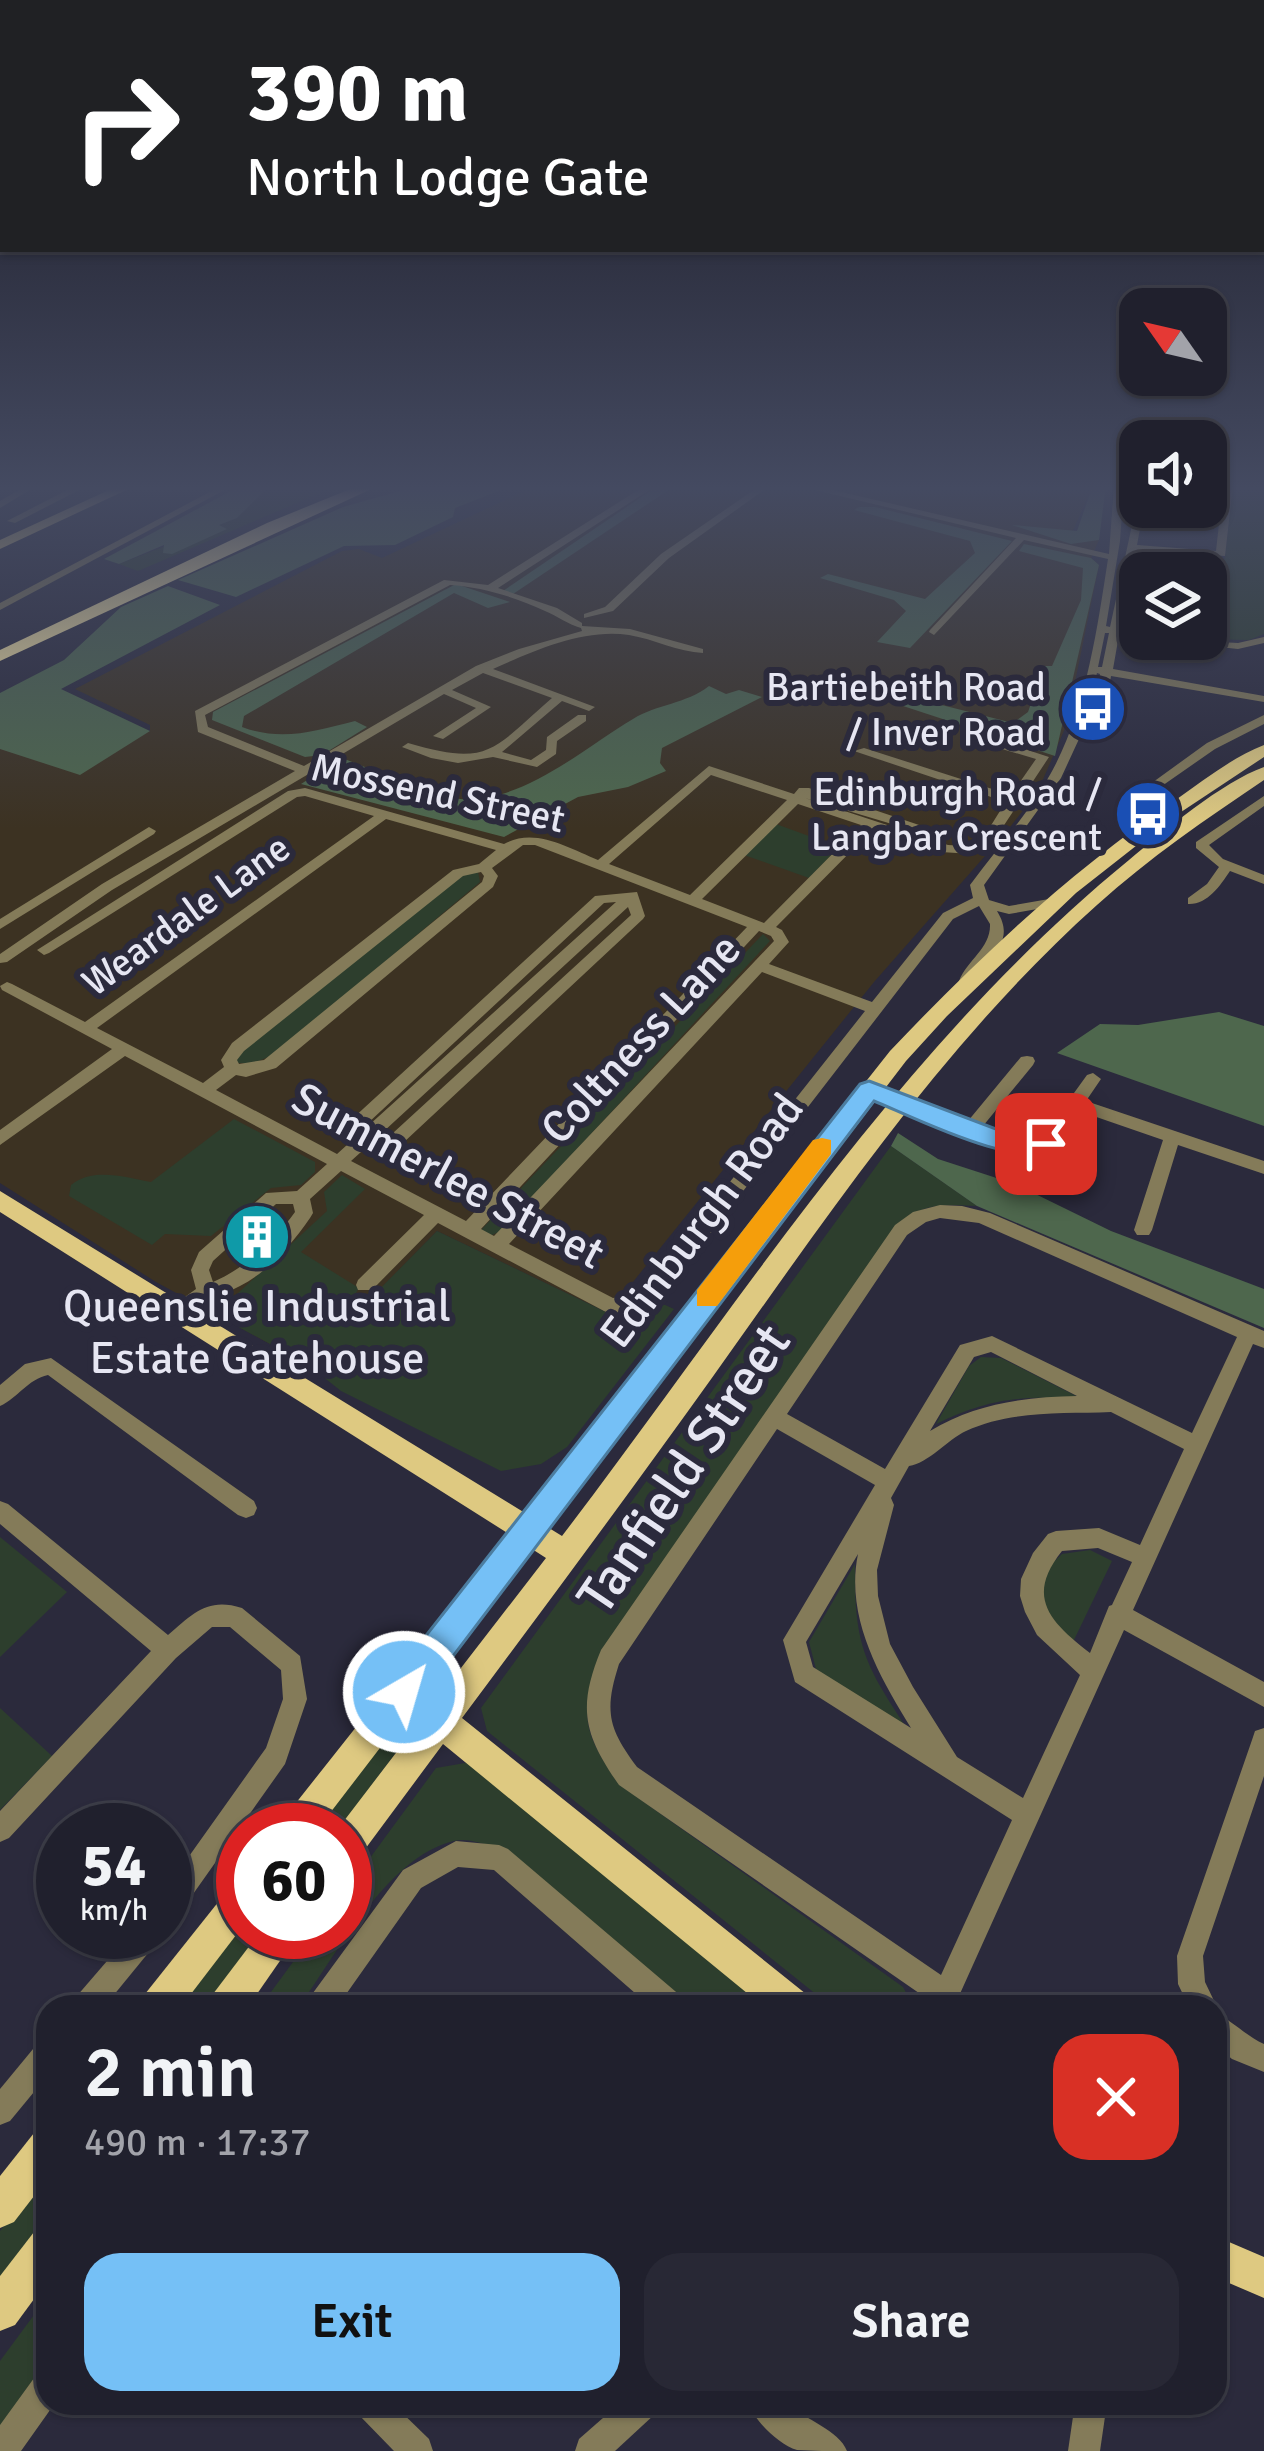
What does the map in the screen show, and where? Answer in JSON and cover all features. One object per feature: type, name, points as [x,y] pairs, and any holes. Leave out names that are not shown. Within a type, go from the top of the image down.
[{"type":"highway","points":[[0,644],[93,599]]},
{"type":"highway","points":[[0,656],[118,599]]},
{"type":"main road","name":"Edinburgh Road","points":[[317,1803],[869,1090],[967,981],[1049,903],[1162,813],[1264,749]]},
{"type":"main road","name":"Edinburgh Road","points":[[372,1812],[567,1556],[803,1233],[1013,973],[1181,826],[1264,772]]},
{"type":"main road","points":[[1024,925],[1049,938]]},
{"type":"main road","points":[[869,1090],[903,1107]]},
{"type":"main road","points":[[0,1200],[567,1556]]},
{"type":"main road","points":[[404,1692],[778,1995]]},
{"type":"main road","points":[[167,1995],[216,1933]]},
{"type":"main road","points":[[235,1995],[262,1959]]},
{"type":"main road","points":[[0,2208],[36,2162]]},
{"type":"main road","points":[[0,2310],[36,2262]]},
{"type":"main road","points":[[1227,2262],[1264,2278]]},
{"type":"street","points":[[312,768],[202,729],[197,725],[199,714],[409,599]]},
{"type":"street","points":[[519,599],[582,621],[597,631]]},
{"type":"street","points":[[597,631],[625,599]]},
{"type":"street","points":[[934,632],[964,599]]},
{"type":"street","points":[[967,981],[969,969],[998,936],[998,926],[981,902],[977,885],[1037,805],[1072,741],[1103,599]]},
{"type":"street","points":[[1102,688],[1120,599]]},
{"type":"street","points":[[560,639],[582,621],[610,616],[630,632]]},
{"type":"street","points":[[1097,629],[1119,632]]},
{"type":"street","points":[[1,969],[107,887],[480,668],[597,631],[630,632],[699,651]]},
{"type":"street","points":[[1227,645],[1264,640]]},
{"type":"street","points":[[480,668],[560,698],[585,713],[551,740],[550,752],[532,764],[494,753]]},
{"type":"street","points":[[1088,669],[1264,699]]},
{"type":"street","points":[[439,736],[485,707],[443,690]]},
{"type":"street","points":[[408,747],[457,763],[494,753],[560,698]]},
{"type":"street","points":[[1155,785],[1211,746],[1264,719]]},
{"type":"street","points":[[799,795],[870,824],[967,851],[986,842],[1043,757],[972,736]]},
{"type":"street","points":[[260,751],[312,768]]},
{"type":"street","points":[[860,751],[1016,801]]},
{"type":"street","points":[[1,969],[273,780],[280,770],[276,760]]},
{"type":"street","points":[[599,866],[709,770],[955,839],[967,851]]},
{"type":"street","points":[[224,812],[283,785]]},
{"type":"street","name":"Mossend Street","points":[[44,950],[293,794],[386,813],[506,849],[520,841],[537,841],[599,866],[638,890],[693,900],[766,929]]},
{"type":"street","points":[[693,900],[799,795]]},
{"type":"street","points":[[1264,800],[1233,827],[1210,834],[1201,844],[1227,865],[1264,880]]},
{"type":"street","name":"Weardale Lane","points":[[84,1030],[386,813]]},
{"type":"street","name":"Coltness Lane","points":[[469,1232],[870,824]]},
{"type":"street","points":[[0,925],[149,831]]},
{"type":"street","points":[[233,1069],[229,1060],[238,1047],[458,873],[484,867],[506,849]]},
{"type":"street","points":[[1202,900],[1227,865]]},
{"type":"street","points":[[203,1092],[233,1069],[246,1071],[270,1064],[488,884],[491,876],[484,867]]},
{"type":"street","points":[[205,1288],[200,1270],[205,1257],[272,1198],[301,1197],[638,890]]},
{"type":"street","points":[[981,902],[1009,910],[1049,903]]},
{"type":"street","points":[[981,902],[1024,925]]},
{"type":"street","name":"Summerlee Street","points":[[1,969],[84,1030],[611,1306],[649,1300],[948,916],[981,902]]},
{"type":"street","name":"Coltness Lane","points":[[496,1246],[782,942],[766,929]]},
{"type":"street","points":[[760,965],[874,1009]]},
{"type":"street","points":[[0,1139],[122,1050]]},
{"type":"street","points":[[970,1131],[1027,1061]]},
{"type":"street","points":[[903,1107],[1034,1148],[1046,1144],[1093,1079]]},
{"type":"street","points":[[1075,1103],[1264,1168]]},
{"type":"street","points":[[1143,1230],[1172,1137]]},
{"type":"street","points":[[178,1312],[205,1288],[241,1277],[296,1225],[304,1213],[301,1197]]},
{"type":"street","name":"Tanfield Street","points":[[935,1995],[628,1776],[598,1734],[595,1697],[609,1658],[901,1230],[933,1212],[963,1211],[984,1218],[1256,1336]]},
{"type":"street","points":[[365,1285],[436,1214]]},
{"type":"street","points":[[946,1995],[1196,1444],[1256,1336]]},
{"type":"street","points":[[1027,1815],[803,1675],[794,1640],[967,1351],[992,1344],[1196,1444]]},
{"type":"street","points":[[0,1397],[32,1370],[51,1366],[246,1508]]},
{"type":"street","points":[[950,1766],[903,1692],[874,1630],[866,1571],[889,1482],[939,1431],[999,1410],[1114,1404]]},
{"type":"street","points":[[773,1417],[889,1482]]},
{"type":"street","points":[[0,1511],[168,1650]]},
{"type":"street","points":[[1092,1670],[1053,1640],[1029,1595],[1032,1565],[1056,1541],[1099,1538],[1144,1557]]},
{"type":"street","points":[[1117,1614],[1264,1695]]},
{"type":"street","points":[[0,1829],[168,1650],[208,1616],[234,1616],[292,1664],[296,1699],[275,1755],[192,1873]]},
{"type":"street","points":[[1197,1995],[1190,1956],[1264,1740]]},
{"type":"street","points":[[329,1995],[412,1879],[456,1853],[499,1858],[658,1995]]},
{"type":"street","points":[[96,1995],[126,1959]]},
{"type":"street","points":[[1227,2035],[1264,2058]]},
{"type":"street","points":[[0,2111],[36,2068]]},
{"type":"street","points":[[1,2451],[36,2402]]},
{"type":"street","points":[[381,2415],[417,2451]]},
{"type":"street","points":[[591,2451],[631,2415]]},
{"type":"street","points":[[776,2415],[831,2451]]},
{"type":"street","points":[[1084,2451],[1089,2415]]},
{"type":"shaded area","points":[[248,599],[1092,599],[1066,726],[1038,791],[874,982],[608,1313],[437,1231],[307,1364],[156,1282],[0,1183],[0,749],[150,731],[150,725],[75,689]]},
{"type":"green space","points":[[138,599],[205,599],[220,605],[61,689],[150,731],[80,775],[0,749],[0,693],[64,660],[121,607]]},
{"type":"green space","points":[[427,599],[443,599],[244,716],[242,727],[271,734],[355,721],[367,727],[322,755],[305,757],[212,720],[213,712]]},
{"type":"green space","points":[[468,599],[510,602],[488,608]]},
{"type":"green space","points":[[956,599],[910,648],[877,642],[906,611],[894,600]]},
{"type":"green space","points":[[1091,599],[1055,756],[900,705],[910,697],[1013,723],[1028,712],[1044,666],[1052,666],[1081,600]]},
{"type":"green space","points":[[1227,599],[1264,599],[1264,634],[1249,640],[1227,640]]},
{"type":"green space","points":[[709,686],[726,694],[739,690],[762,697],[662,748],[660,763],[666,771],[628,787],[578,797],[504,837],[301,784],[342,758],[448,797],[497,796],[545,775],[642,714]]},
{"type":"green space","points":[[776,824],[839,847],[809,878],[744,855]]},
{"type":"green space","points":[[478,872],[480,882],[275,1054],[254,1063],[234,1063],[244,1050],[464,873]]},
{"type":"green space","points":[[763,934],[770,941],[501,1231],[490,1236],[481,1230]]},
{"type":"green space","points":[[1219,1012],[1264,1026],[1264,1126],[1057,1053],[1100,1024],[1138,1025]]},
{"type":"green space","points":[[234,1119],[315,1162],[315,1172],[301,1185],[271,1188],[211,1236],[165,1234],[152,1245],[69,1196],[71,1185],[89,1176],[151,1182]]},
{"type":"green space","points":[[898,1133],[938,1159],[1015,1184],[1111,1231],[1264,1289],[1264,1328],[977,1206],[891,1146]]},
{"type":"green space","points":[[891,1146],[977,1206],[924,1209],[896,1227],[601,1653],[587,1708],[591,1736],[620,1785],[903,1987],[907,1995],[817,1995],[487,1731],[481,1708]]},
{"type":"green space","points":[[342,1175],[365,1189],[301,1252],[359,1288],[351,1302],[362,1307],[437,1231],[608,1313],[638,1310],[654,1300],[674,1309],[567,1447],[541,1464],[501,1471],[341,1391],[307,1364],[209,1311],[238,1293],[327,1211],[324,1192]]},
{"type":"green space","points":[[981,1357],[1001,1358],[1082,1399],[1007,1400],[936,1424],[969,1366]]},
{"type":"green space","points":[[0,1537],[67,1592],[0,1657]]},
{"type":"green space","points":[[1090,1550],[1112,1561],[1074,1640],[1047,1611],[1043,1572],[1062,1554]]},
{"type":"green space","points":[[855,1564],[857,1616],[865,1654],[910,1733],[816,1669],[809,1642]]},
{"type":"green space","points":[[0,1708],[52,1756],[0,1810]]},
{"type":"green space","points":[[394,1717],[412,1731],[358,1803],[329,1803]]},
{"type":"green space","points":[[471,1762],[761,1995],[675,1995],[497,1847],[460,1840],[435,1848],[411,1863],[372,1902],[372,1855],[436,1768]]},
{"type":"green space","points":[[216,1952],[216,1959],[240,1959],[213,1995],[183,1995]]},
{"type":"green space","points":[[295,1959],[331,1959],[307,1995],[269,1995]]},
{"type":"green space","points":[[36,2184],[36,2230],[0,2278],[0,2231]]},
{"type":"green space","points":[[36,2312],[36,2379],[0,2429],[0,2361]]},
{"type":"slow traffic","points":[[707,1298],[822,1147]]},
{"type":"place","name":"Bartiebeith Road / Inver Road","points":[[1093,709]]},
{"type":"place","name":"Edinburgh Road / Langbar Crescent","points":[[1148,814]]},
{"type":"place","name":"Queenslie Industrial Estate Gatehouse","points":[[257,1237]]},
{"type":"route","points":[[404,1692],[869,1090],[903,1107],[1015,1146],[1046,1144]]}]
